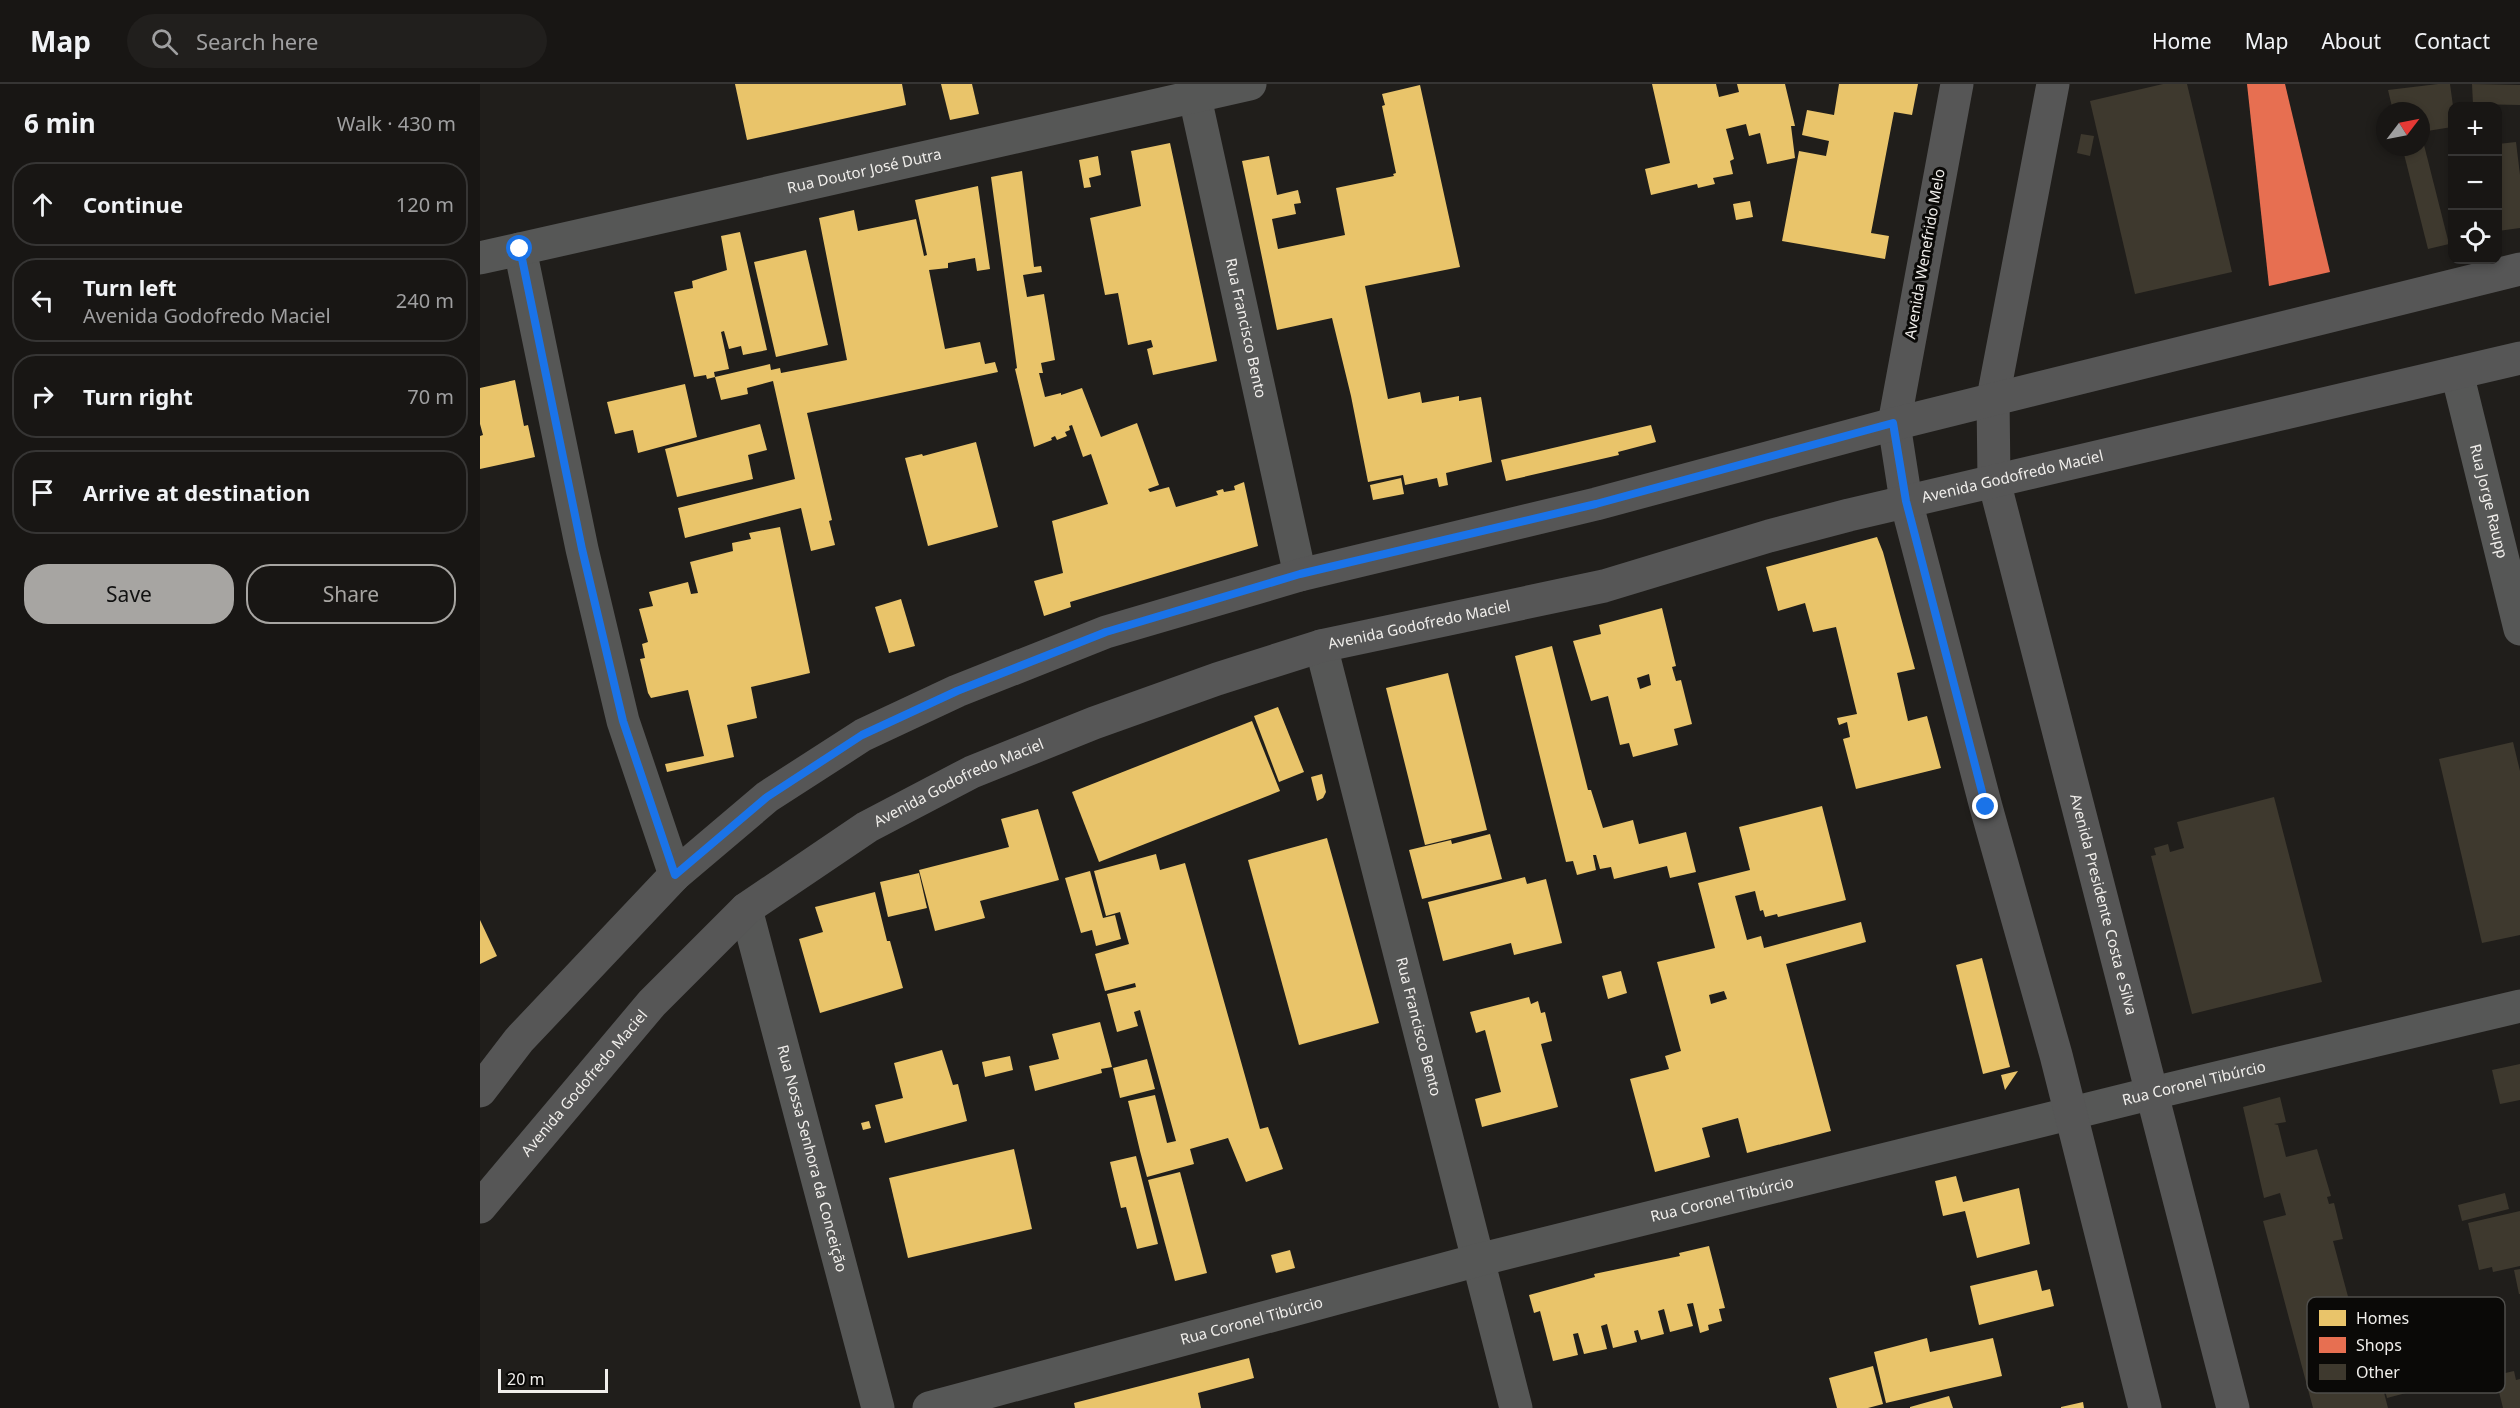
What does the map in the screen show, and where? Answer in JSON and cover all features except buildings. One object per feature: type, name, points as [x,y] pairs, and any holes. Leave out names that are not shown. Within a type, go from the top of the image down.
[{"type":"main road","name":"Avenida Wenefrido Melo","points":[[1893,423],[1957,84]]},
{"type":"main road","points":[[1993,399],[2053,84]]},
{"type":"main road","points":[[480,1091],[519,1040],[675,875],[767,797],[862,735],[957,691],[1106,632],[1300,574],[1596,504],[1893,423],[2520,269]]},
{"type":"main road","name":"Avenida Godofredo Maciel","points":[[480,1207],[652,1003],[746,909],[867,826],[972,772],[1105,719],[1217,679],[1321,646],[1604,586],[1769,536],[1906,501],[2520,358]]},
{"type":"main road","name":"Avenida Presidente Costa e Silva","points":[[1993,399],[1994,481],[2233,1408]]},
{"type":"main road","points":[[1893,423],[1906,501],[2070,1114],[2145,1408]]},
{"type":"street","name":"Rua Doutor José Dutra","points":[[480,258],[1194,90],[1250,84]]},
{"type":"street","name":"Rua Francisco Bento","points":[[1194,90],[1300,574]]},
{"type":"street","points":[[520,249],[582,549],[623,721],[675,875]]},
{"type":"street","name":"Rua Jorge Raupp","points":[[2457,373],[2520,629]]},
{"type":"street","name":"Rua Francisco Bento","points":[[1321,646],[1516,1408]]},
{"type":"street","name":"Rua Nossa Senhora da Conceição","points":[[746,909],[878,1408]]},
{"type":"street","name":"Rua Coronel Tibúrcio","points":[[929,1408],[1478,1260],[2153,1093],[2520,1006]]},
{"type":"route","points":[[520,249],[582,549],[623,721],[675,875],[767,797],[862,735],[957,691],[1106,632],[1300,574],[1596,504],[1893,423],[1906,501],[1986,807]]}]
